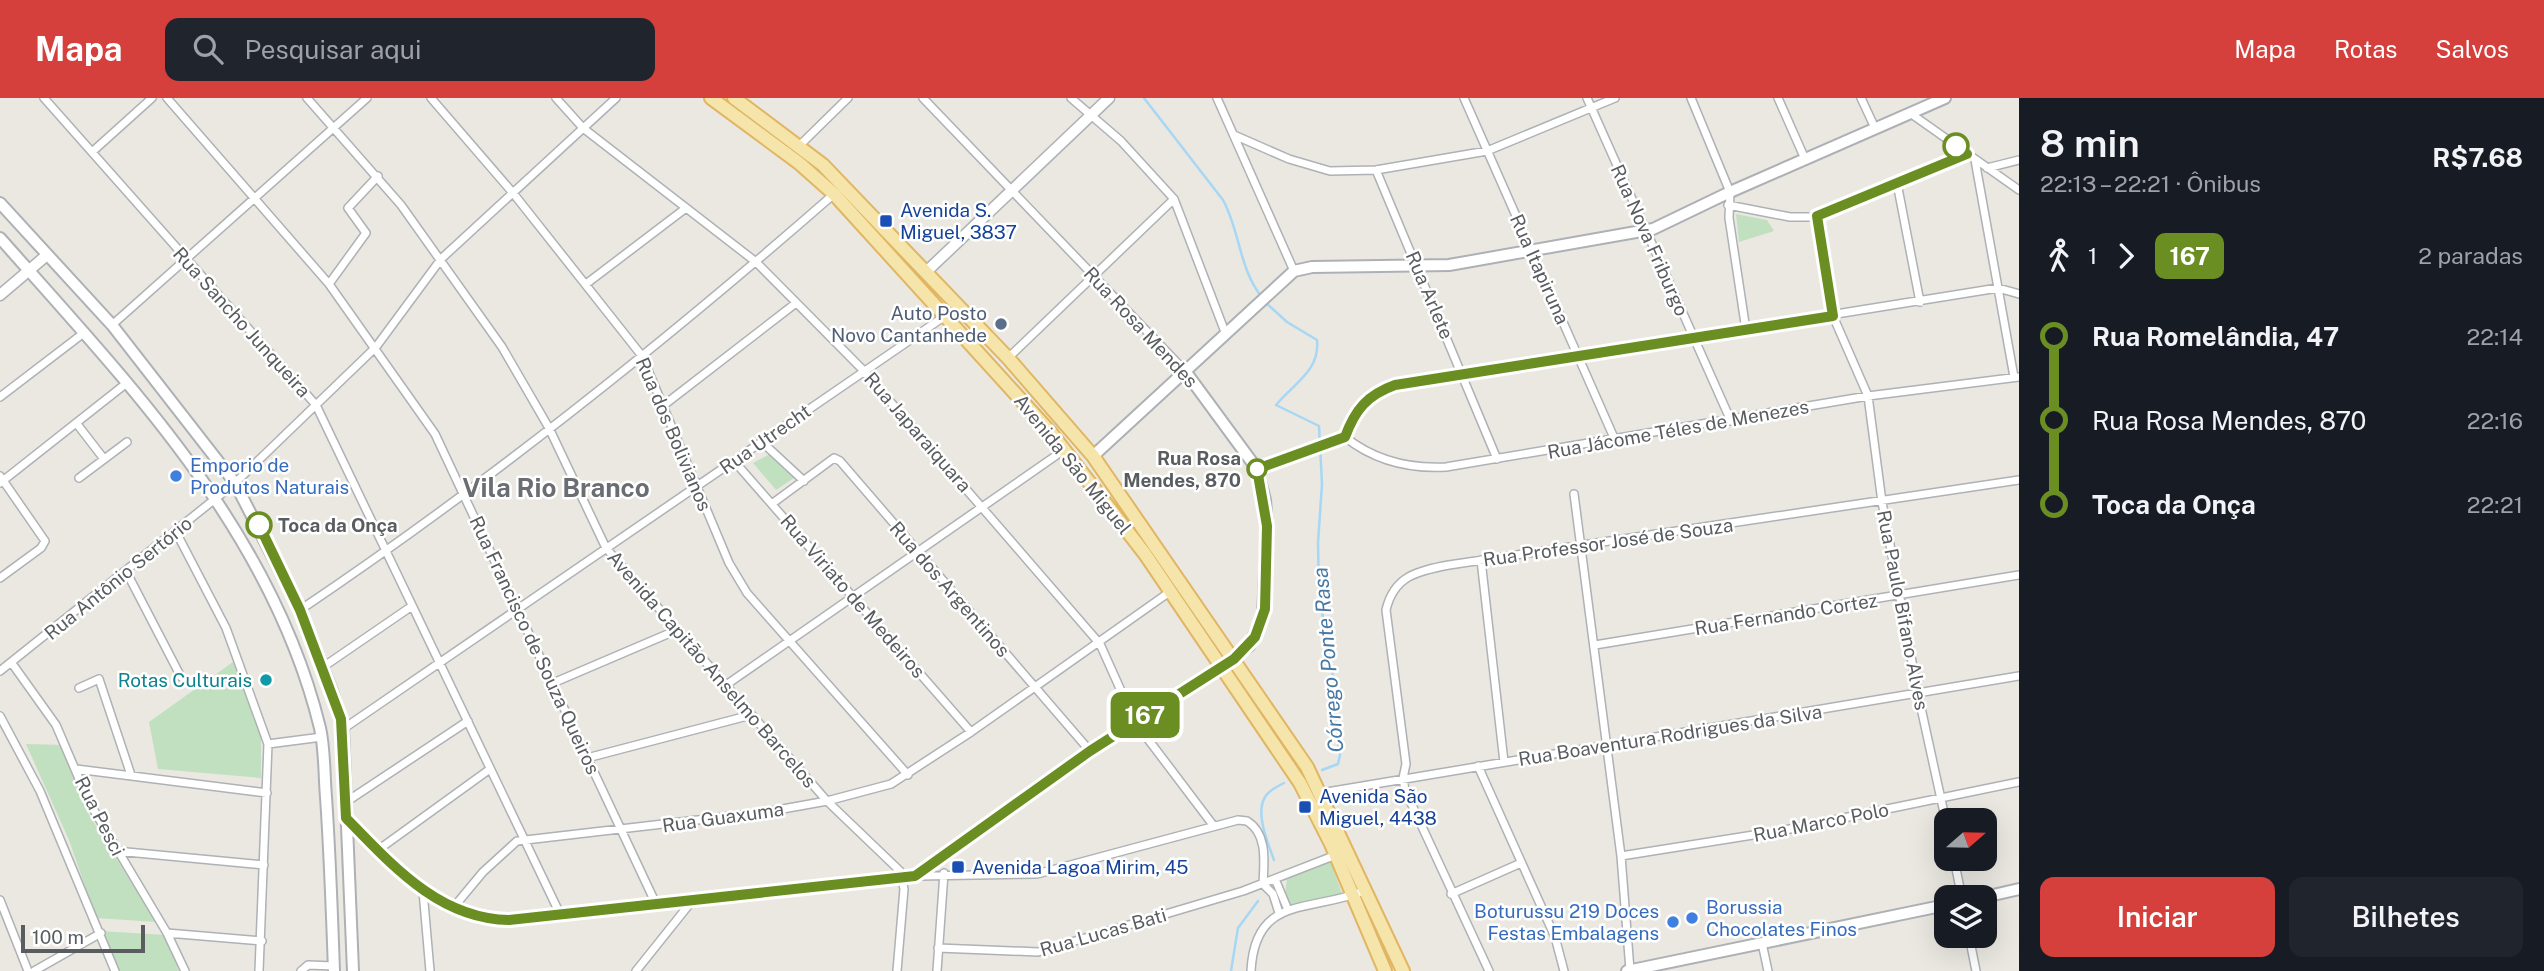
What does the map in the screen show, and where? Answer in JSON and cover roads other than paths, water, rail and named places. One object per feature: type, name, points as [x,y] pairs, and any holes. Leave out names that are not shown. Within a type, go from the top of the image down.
[{"type":"main road","name":"Avenida São Miguel","points":[[712,98],[771,141],[834,194],[1052,433],[1171,592],[1294,772],[1336,855],[1384,971]]},
{"type":"main road","name":"Avenida São Miguel","points":[[734,98],[800,145],[823,165],[1008,358],[1093,456],[1234,659],[1321,793],[1404,971]]},
{"type":"main road","points":[[1052,433],[1082,462],[1093,456],[1264,295],[1294,271],[1312,267],[1418,267],[1533,251],[1645,231],[1674,221],[1730,192],[1943,98]]},
{"type":"main road","points":[[771,141],[791,150],[800,145]]},
{"type":"main road","points":[[0,203],[112,325],[235,483],[300,610],[323,667],[343,729],[353,971]]},
{"type":"main road","points":[[0,238],[128,382],[217,498],[284,621],[322,737],[334,969]]},
{"type":"main road","name":"Rua Rosa Mendes","points":[[1185,370],[1257,469],[1267,526],[1265,609],[1255,637],[1234,659],[1222,666]]},
{"type":"main road","points":[[1997,894],[2019,889]]},
{"type":"main road","points":[[1629,971],[1934,907]]},
{"type":"street","name":"Rua Sancho Junqueira","points":[[44,98],[316,405],[560,914]]},
{"type":"street","points":[[92,152],[152,98]]},
{"type":"street","name":"Rua Francisco de Souza Queiros","points":[[167,98],[329,284],[435,434],[656,904]]},
{"type":"street","name":"Avenida Capitão Anselmo Barcelos","points":[[307,98],[378,176],[441,259],[518,371],[549,428],[606,548],[827,802],[895,864],[904,878]]},
{"type":"street","points":[[112,325],[367,98]]},
{"type":"street","name":"Rua dos Bolivianos","points":[[431,98],[513,192],[642,356],[739,581],[788,642],[908,775]]},
{"type":"street","name":"Rua Japaraiquara","points":[[556,98],[583,128],[756,262],[863,370],[1100,644],[1135,722],[1213,825]]},
{"type":"street","name":"Rua Antônio Sertório","points":[[0,671],[127,573],[235,483],[376,347],[441,259],[616,98]]},
{"type":"street","points":[[800,145],[848,98]]},
{"type":"street","name":"Rua Rosa Mendes","points":[[923,98],[1185,370]]},
{"type":"street","points":[[1071,98],[1121,141],[1174,199],[1225,331]]},
{"type":"street","points":[[926,272],[1109,98]]},
{"type":"street","points":[[1217,98],[1294,271]]},
{"type":"street","name":"Rua Itapiruna","points":[[1464,98],[1615,440]]},
{"type":"street","name":"Rua Nova Friburgo","points":[[1587,98],[1731,421]]},
{"type":"street","points":[[1234,135],[1289,159],[1330,171],[1376,170],[1487,151],[1615,98]]},
{"type":"street","points":[[1691,98],[1730,192],[1728,205],[1746,330]]},
{"type":"street","points":[[1778,98],[1805,159]]},
{"type":"street","points":[[1861,98],[1875,128]]},
{"type":"street","points":[[1910,113],[2019,190]]},
{"type":"street","points":[[1728,205],[1790,217],[1817,216],[1967,154]]},
{"type":"street","points":[[1975,160],[2017,377]]},
{"type":"street","points":[[1987,168],[2019,160]]},
{"type":"street","name":"Rua Arlete","points":[[1376,170],[1497,459]]},
{"type":"street","points":[[329,284],[366,233],[348,208],[378,176]]},
{"type":"street","points":[[1898,183],[1920,302]]},
{"type":"street","points":[[300,610],[465,493],[642,356],[834,194]]},
{"type":"street","points":[[1008,358],[1174,199]]},
{"type":"street","points":[[586,284],[686,208]]},
{"type":"street","name":"Rua Paulo Bifano Alves","points":[[1817,216],[1833,316],[1868,396],[1882,502],[1918,694],[1943,808]]},
{"type":"street","points":[[0,295],[47,256]]},
{"type":"street","points":[[1257,469],[1345,437],[1353,416],[1368,397],[1379,390],[1463,373],[1998,288],[2019,293]]},
{"type":"street","points":[[664,405],[796,303]]},
{"type":"street","name":"Rua Utrecht","points":[[343,729],[945,316]]},
{"type":"street","points":[[0,397],[85,331]]},
{"type":"street","name":"Rua Jácome Téles de Menezes","points":[[1345,437],[1381,458],[1410,467],[1446,467],[1868,396],[2017,377]]},
{"type":"street","points":[[0,578],[41,548],[45,536],[1,480],[128,382]]},
{"type":"street","points":[[77,424],[104,459]]},
{"type":"street","points":[[79,478],[127,442]]},
{"type":"street","points":[[762,442],[804,481],[773,503]]},
{"type":"street","points":[[726,685],[985,508],[1064,450]]},
{"type":"street","name":"Rua dos Argentinos","points":[[804,481],[837,458],[1090,751]]},
{"type":"street","name":"Rua Viriato de Medeiros","points":[[734,461],[971,732]]},
{"type":"street","name":"Rua Professor José de Souza","points":[[1403,778],[1406,764],[1386,610],[1389,596],[1403,578],[1413,573],[1481,560],[2019,480]]},
{"type":"street","points":[[1574,494],[1621,856],[1629,971]]},
{"type":"street","points":[[176,532],[226,628],[268,744],[259,971]]},
{"type":"street","points":[[1481,560],[1504,762]]},
{"type":"street","points":[[127,573],[181,677]]},
{"type":"street","name":"Rua Fernando Cortez","points":[[1595,645],[2019,575]]},
{"type":"street","name":"Rua Guaxuma","points":[[453,908],[506,849],[524,840],[621,830],[827,802],[883,787],[908,775],[1100,644],[1171,592]]},
{"type":"street","points":[[323,667],[412,606]]},
{"type":"street","points":[[553,684],[677,630]]},
{"type":"street","name":"Rua Pesci","points":[[11,662],[56,725],[89,802],[167,933],[185,971]]},
{"type":"street","points":[[915,876],[1090,751],[1222,666]]},
{"type":"street","name":"Rua Boaventura Rodrigues da Silva","points":[[1321,793],[2019,676]]},
{"type":"street","points":[[79,688],[99,680],[131,775]]},
{"type":"street","points":[[587,758],[751,715]]},
{"type":"street","points":[[0,716],[40,791],[115,971]]},
{"type":"street","points":[[346,802],[468,721]]},
{"type":"street","points":[[268,744],[322,737]]},
{"type":"street","points":[[1478,766],[1555,937],[1564,971]]},
{"type":"street","points":[[76,769],[267,793]]},
{"type":"street","points":[[377,850],[491,769]]},
{"type":"street","points":[[1403,778],[1410,805],[1489,971]]},
{"type":"street","name":"Rua Marco Polo","points":[[1621,856],[1785,830],[2019,782]]},
{"type":"street","points":[[346,818],[422,891],[453,908],[497,920],[944,873],[1037,874],[1238,820],[1254,825],[1262,840],[1263,884],[1273,894],[1279,913]]},
{"type":"street","points":[[116,851],[264,865]]},
{"type":"street","name":"Rua Lucas Bati","points":[[938,948],[1038,952],[1263,884],[1336,855]]},
{"type":"street","points":[[1451,894],[1521,863]]},
{"type":"street","points":[[937,971],[944,873]]},
{"type":"street","points":[[897,971],[904,878]]},
{"type":"street","points":[[1275,879],[1289,910]]},
{"type":"street","points":[[1251,971],[1258,933],[1265,923],[1279,913],[1352,896],[1366,890]]},
{"type":"street","points":[[422,891],[429,971]]},
{"type":"street","points":[[0,900],[28,971]]},
{"type":"street","points":[[636,971],[692,901]]},
{"type":"street","points":[[34,971],[101,933]]},
{"type":"street","points":[[167,933],[262,941]]},
{"type":"street","points":[[1762,943],[1768,971]]},
{"type":"street","points":[[1971,948],[1976,971]]},
{"type":"street","points":[[301,971],[308,965],[334,969]]},
{"type":"waterway","name":"Córrego Ponte Rasa","points":[[1144,98],[1223,200],[1248,274],[1261,296]]},
{"type":"waterway","name":"Córrego Ponte Rasa","points":[[1265,302],[1287,322],[1317,340],[1317,351],[1310,368],[1276,405],[1319,426],[1322,484],[1318,543],[1319,594],[1336,693],[1336,731],[1340,755],[1338,764],[1322,770]]},
{"type":"waterway","name":"Córrego Ponte Rasa","points":[[1274,860],[1262,820],[1262,804],[1268,793],[1284,783]]},
{"type":"waterway","name":"Córrego Ponte Rasa","points":[[1231,971],[1238,928],[1258,901]]},
{"type":"place","name":"Avenida S. Miguel, 3837","points":[[886,221]]},
{"type":"place","name":"Auto Posto Novo Cantanhede","points":[[1001,324]]},
{"type":"place","name":"Rua Rosa Mendes, 870","points":[[1257,469]]},
{"type":"place","name":"Emporio de Produtos Naturais","points":[[176,476]]},
{"type":"place","name":"Toca da Onça","points":[[259,525]]},
{"type":"place","name":"Rotas Culturais","points":[[266,680]]},
{"type":"place","name":"Avenida São Miguel, 4438","points":[[1305,807]]},
{"type":"place","name":"Avenida Lagoa Mirim, 45","points":[[958,867]]},
{"type":"place","name":"Borussia Chocolates Finos","points":[[1692,918]]},
{"type":"place","name":"Boturussu 219 Doces Festas Embalagens","points":[[1673,922]]},
{"type":"district","name":"Vila Rio Branco","points":[[556,487]]}]
